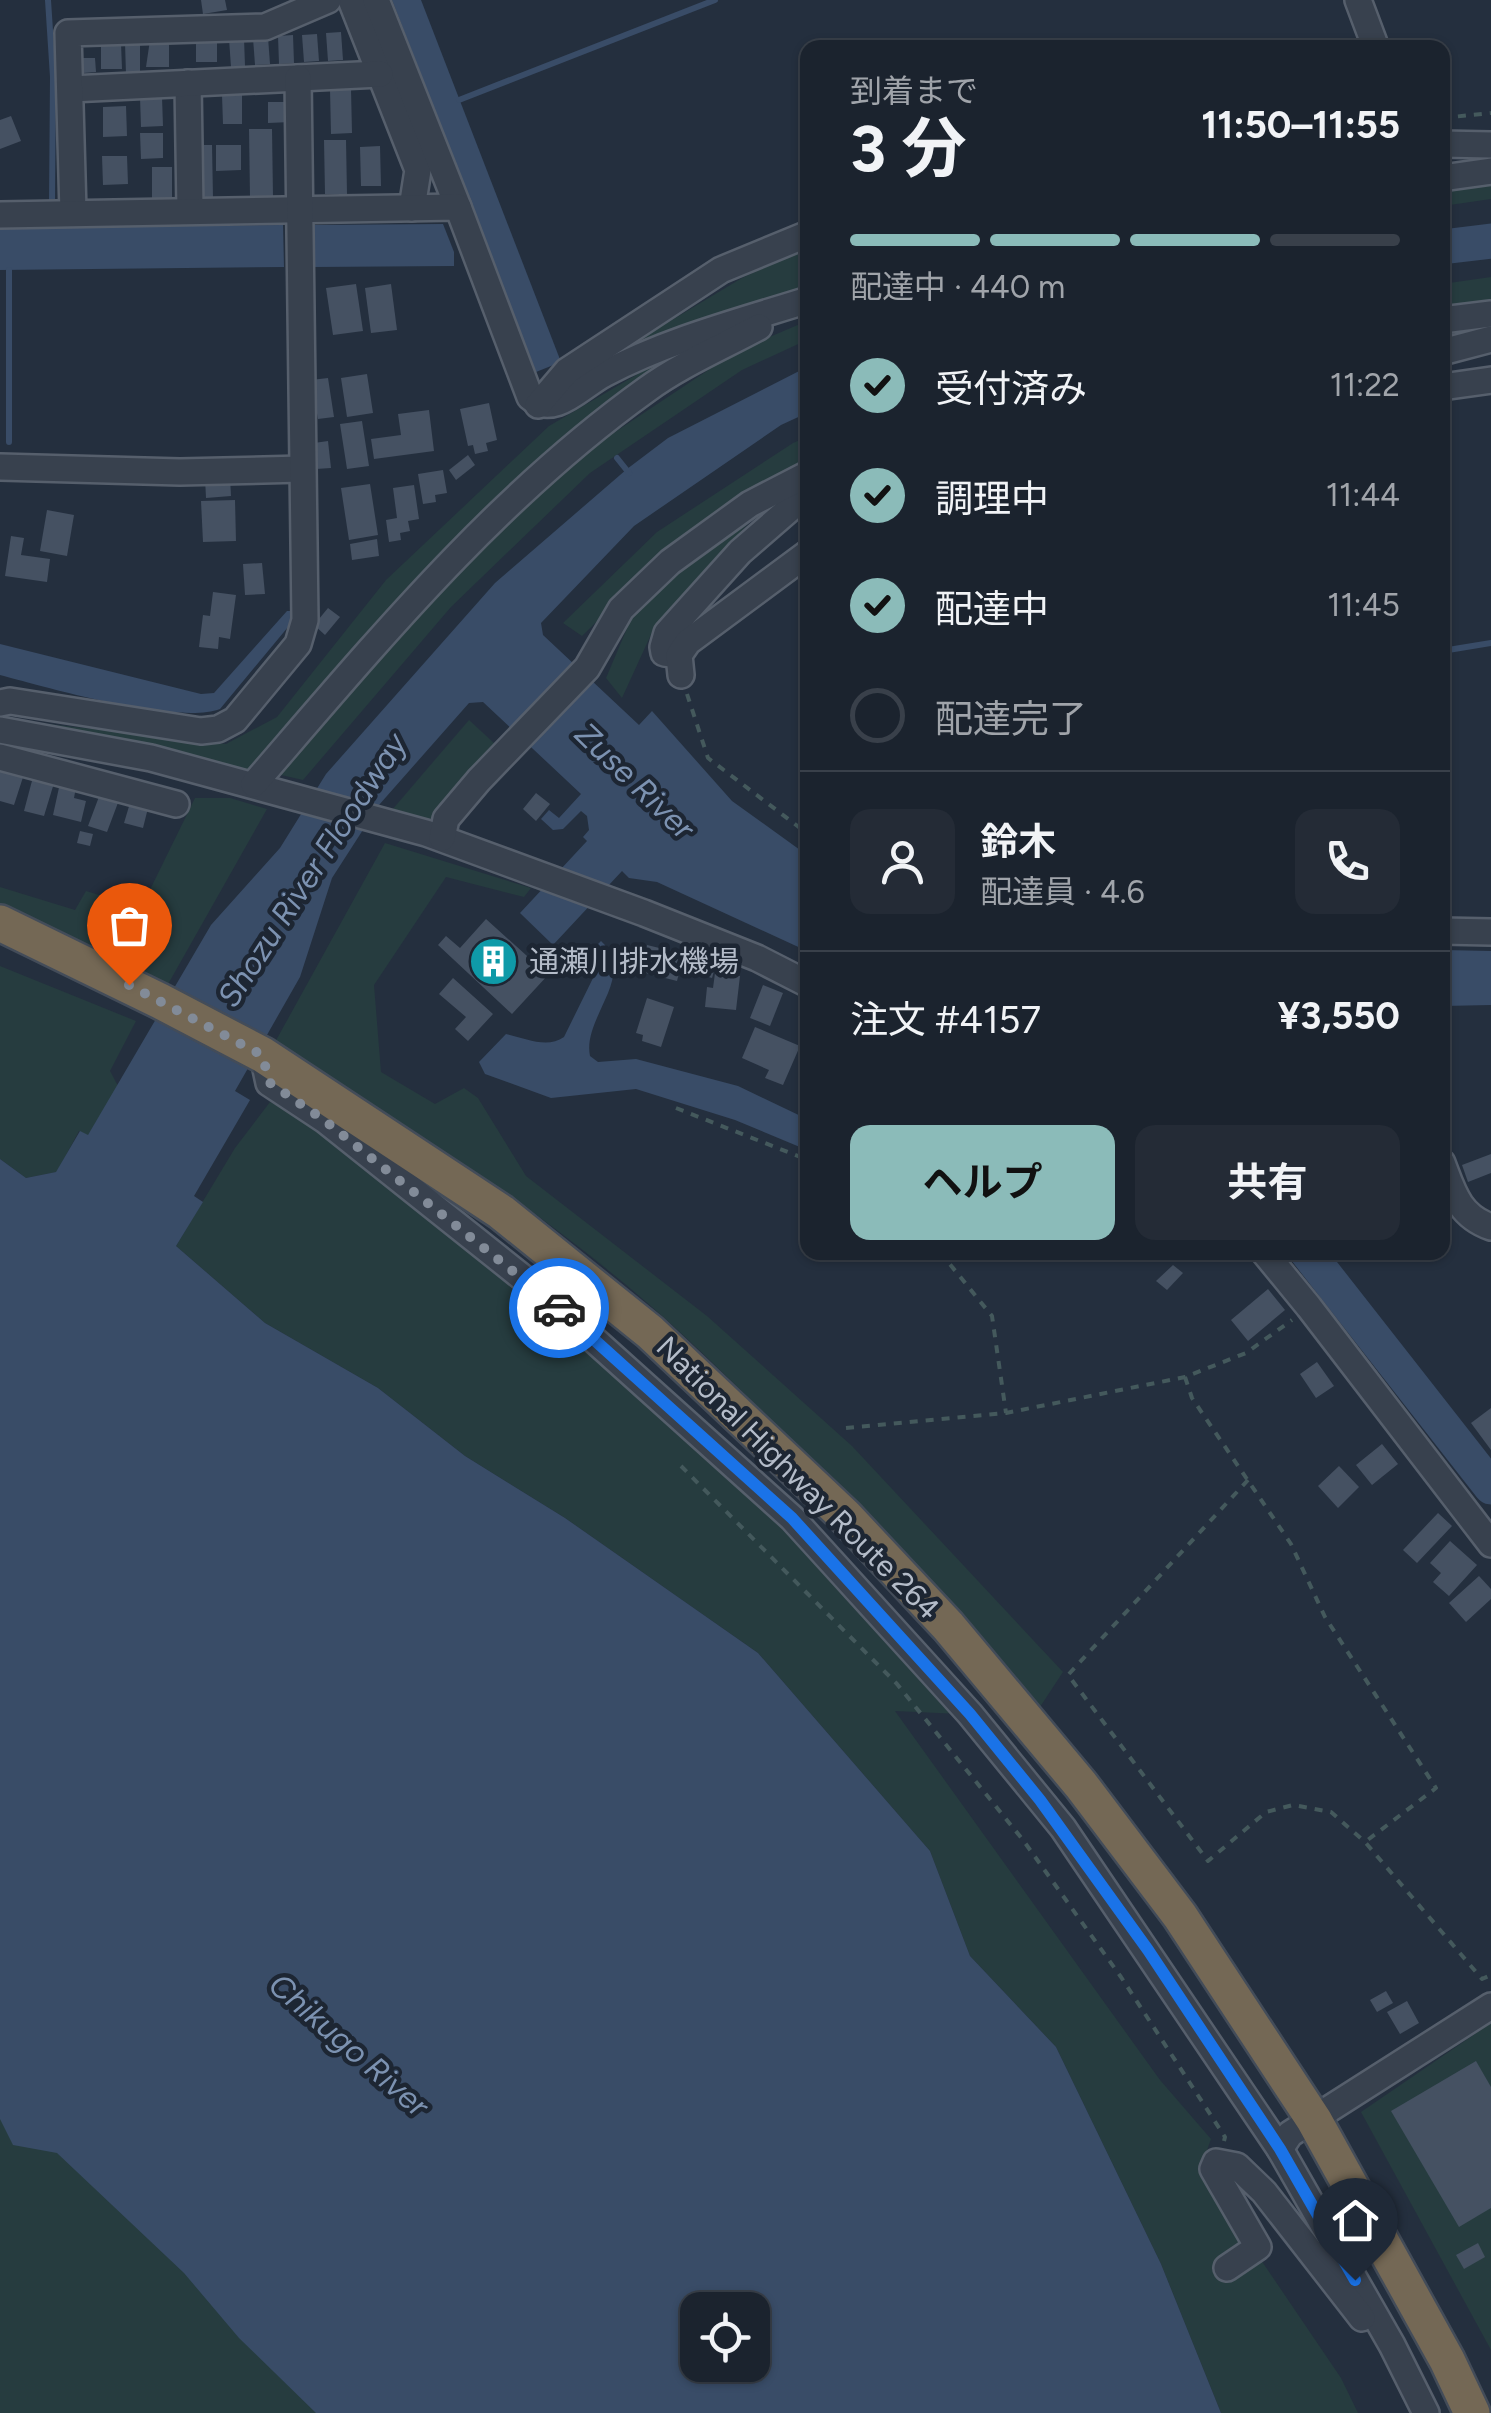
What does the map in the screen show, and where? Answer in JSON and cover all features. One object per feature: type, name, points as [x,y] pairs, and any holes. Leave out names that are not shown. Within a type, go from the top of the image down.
[{"type":"highway","name":"National Highway Route 264","points":[[0,923],[262,1055],[501,1212],[650,1332],[845,1516],[948,1626],[1082,1785],[1180,1916],[1314,2120],[1447,2360],[1472,2413]]},
{"type":"street","points":[[73,212],[68,33],[264,26],[328,0]]},
{"type":"street","points":[[351,0],[418,170],[412,208]]},
{"type":"street","points":[[376,0],[530,397],[538,404],[548,406],[562,400],[602,374],[672,342],[800,303]]},
{"type":"street","points":[[1358,0],[1373,40]]},
{"type":"street","points":[[71,89],[380,74]]},
{"type":"street","points":[[0,703],[10,701],[201,730],[218,728],[235,720],[298,644],[305,620],[298,78]]},
{"type":"street","points":[[188,84],[190,210]]},
{"type":"street","points":[[1450,144],[1491,146]]},
{"type":"street","points":[[1450,177],[1491,171]]},
{"type":"street","points":[[0,215],[458,207]]},
{"type":"street","points":[[538,404],[567,371],[722,270],[800,237]]},
{"type":"street","points":[[260,786],[428,583],[564,452],[650,387],[800,305]]},
{"type":"street","points":[[1450,319],[1491,314]]},
{"type":"street","points":[[1450,350],[1491,339]]},
{"type":"street","points":[[1450,386],[1491,380]]},
{"type":"street","points":[[0,467],[180,472],[302,469]]},
{"type":"street","points":[[434,835],[479,780],[587,668],[620,609],[670,562],[750,504],[800,478]]},
{"type":"street","points":[[800,500],[740,552],[667,633],[664,653],[680,665],[688,642],[800,560]]},
{"type":"street","points":[[0,730],[151,758],[434,835],[605,897],[757,958],[800,980]]},
{"type":"street","points":[[0,757],[176,804]]},
{"type":"street","points":[[1450,931],[1491,932]]},
{"type":"street","points":[[262,1055],[270,1083],[324,1120],[542,1294],[792,1518],[970,1714],[1063,1828],[1280,2149],[1392,2345],[1426,2413]]},
{"type":"street","points":[[1450,1183],[1461,1210],[1476,1222],[1491,1227]]},
{"type":"street","points":[[1271,1260],[1488,1535]]},
{"type":"street","points":[[1280,2149],[1290,2134],[1491,2006]]},
{"type":"street","points":[[1227,2268],[1258,2247],[1212,2169],[1216,2162],[1223,2161],[1236,2166],[1264,2192],[1370,2328],[1392,2345]]},
{"type":"path","points":[[1450,117],[1491,113]]},
{"type":"path","points":[[680,665],[708,758],[800,828]]},
{"type":"path","points":[[676,1108],[800,1157]]},
{"type":"path","points":[[946,1260],[992,1316],[1006,1412]]},
{"type":"path","points":[[846,1428],[1006,1412],[1185,1377],[1246,1354],[1310,1307]]},
{"type":"path","points":[[1185,1377],[1192,1398],[1291,1544],[1325,1617],[1436,1788],[1366,1842]]},
{"type":"path","points":[[681,1466],[897,1684],[1023,1840],[1122,1977],[1225,2137],[1223,2161]]},
{"type":"path","points":[[1248,1480],[1068,1675],[1208,1861],[1266,1812],[1293,1805],[1331,1812],[1366,1842],[1482,1980],[1491,1975]]},
{"type":"green space","points":[[1491,184],[1491,199],[1450,205],[1450,189]]},
{"type":"green space","points":[[800,251],[800,290],[632,344],[742,278]]},
{"type":"green space","points":[[1491,277],[1491,303],[1450,309],[1450,283]]},
{"type":"green space","points":[[800,324],[800,343],[742,370],[590,473],[451,607],[303,780],[277,774],[439,588],[576,458],[737,351]]},
{"type":"green space","points":[[717,341],[641,385],[253,772],[22,721],[226,744],[277,717],[386,580],[549,426],[667,357]]},
{"type":"green space","points":[[800,440],[800,463],[687,533],[582,636],[563,623],[657,532]]},
{"type":"green space","points":[[765,505],[654,628],[622,698],[606,678],[634,612],[683,564]]},
{"type":"green space","points":[[469,720],[495,744],[430,824],[392,810]]},
{"type":"green space","points":[[195,798],[230,798],[267,809],[167,986],[0,910],[0,887],[75,910],[86,891],[141,908]]},
{"type":"green space","points":[[385,843],[531,888],[524,897],[446,877],[374,985],[381,1072],[435,1104],[464,1088],[478,1098],[526,1176],[707,1316],[852,1446],[1063,1672],[1040,1707],[820,1470],[636,1293],[486,1179],[274,1044]]},
{"type":"green space","points":[[0,966],[136,1021],[110,1071],[118,1086],[88,1136],[79,1131],[57,1172],[26,1178],[0,1159]]},
{"type":"green space","points":[[270,1102],[319,1125],[540,1297],[787,1522],[960,1714],[895,1711],[1160,2080],[1211,2139],[1200,2170],[1341,2378],[1358,2413],[1221,2413],[1161,2264],[1056,2047],[970,1956],[930,1851],[758,1653],[565,1518],[465,1456],[378,1388],[265,1323],[176,1246],[235,1148]]},
{"type":"green space","points":[[1491,2023],[1491,2350],[1361,2112]]},
{"type":"green space","points":[[0,2083],[341,2413],[0,2413]]},
{"type":"water","points":[[392,0],[421,0],[561,362],[536,372]]},
{"type":"water","points":[[443,224],[454,252],[454,266],[314,267],[313,225]]},
{"type":"water","points":[[283,225],[284,267],[0,270],[0,227]]},
{"type":"water","points":[[800,371],[800,416],[781,425],[634,526],[541,623],[543,635],[639,725],[652,711],[732,801],[800,850],[800,948],[657,882],[629,878],[622,871],[553,945],[520,913],[587,841],[583,837],[589,830],[587,816],[581,811],[563,829],[553,830],[541,819],[549,810],[559,818],[581,794],[483,702],[469,703],[379,805],[332,878],[300,977],[235,1091],[250,1100],[194,1196],[203,1202],[176,1246],[265,1323],[378,1388],[465,1456],[565,1518],[758,1653],[930,1851],[970,1956],[1056,2047],[1161,2264],[1221,2413],[316,2413],[239,2338],[184,2273],[57,2153],[13,2145],[0,2119],[0,1159],[26,1178],[56,1172],[80,1131],[88,1135],[211,925],[280,848],[326,774],[495,583],[668,438]]},
{"type":"water","points":[[287,611],[293,611],[293,621],[220,709],[200,713],[144,709],[0,675],[0,644],[201,694],[214,693]]},
{"type":"water","points":[[601,941],[611,954],[614,968],[594,1026],[590,1056],[598,1062],[636,1059],[738,1086],[800,1116],[800,1147],[735,1120],[636,1089],[551,1098],[485,1074],[479,1062],[506,1034],[543,1042],[564,1037],[596,972],[588,954]]},
{"type":"water","points":[[1450,950],[1491,951],[1491,1005],[1450,1006]]},
{"type":"building","points":[[201,0],[225,0],[227,10],[203,14]]},
{"type":"building","points":[[341,32],[343,60],[328,61],[326,33]]},
{"type":"building","points":[[317,34],[319,61],[304,62],[302,35]]},
{"type":"building","points":[[293,35],[294,63],[279,64],[278,36]]},
{"type":"building","points":[[268,37],[270,64],[255,65],[253,38]]},
{"type":"building","points":[[244,38],[245,66],[231,67],[229,39]]},
{"type":"building","points":[[150,40],[169,40],[169,67],[146,67]]},
{"type":"building","points":[[217,41],[217,62],[196,62],[196,42]]},
{"type":"building","points":[[101,43],[121,43],[122,69],[101,69]]},
{"type":"building","points":[[125,43],[140,43],[140,75],[126,75]]},
{"type":"building","points":[[82,58],[95,58],[96,72],[83,73]]},
{"type":"building","points":[[330,89],[351,89],[352,133],[331,134]]},
{"type":"building","points":[[222,95],[242,95],[242,124],[223,124]]},
{"type":"building","points":[[140,97],[162,97],[163,126],[141,127]]},
{"type":"building","points":[[268,102],[290,102],[291,122],[268,123]]},
{"type":"building","points":[[126,106],[127,136],[103,137],[103,107]]},
{"type":"building","points":[[11,116],[21,141],[0,149],[0,120]]},
{"type":"building","points":[[249,129],[272,129],[273,197],[250,197]]},
{"type":"building","points":[[140,133],[163,133],[163,158],[141,159]]},
{"type":"building","points":[[324,140],[346,140],[347,194],[325,194]]},
{"type":"building","points":[[198,145],[212,145],[213,198],[199,198]]},
{"type":"building","points":[[216,145],[241,145],[241,170],[216,171]]},
{"type":"building","points":[[380,146],[381,186],[361,186],[360,147]]},
{"type":"building","points":[[102,156],[127,156],[128,184],[103,185]]},
{"type":"building","points":[[152,167],[172,167],[172,199],[152,199]]},
{"type":"building","points":[[356,284],[363,331],[333,335],[326,288]]},
{"type":"building","points":[[391,284],[397,330],[371,333],[365,288]]},
{"type":"building","points":[[367,374],[373,413],[347,417],[341,378]]},
{"type":"building","points":[[328,378],[334,417],[318,419],[311,380]]},
{"type":"building","points":[[489,403],[497,440],[486,443],[488,451],[475,454],[473,445],[468,446],[460,409]]},
{"type":"building","points":[[429,410],[434,451],[374,459],[371,439],[401,435],[398,414]]},
{"type":"building","points":[[362,421],[369,466],[347,469],[340,424]]},
{"type":"building","points":[[328,441],[331,468],[316,469],[314,443]]},
{"type":"building","points":[[468,455],[475,465],[456,480],[449,470]]},
{"type":"building","points":[[443,470],[447,493],[435,495],[436,502],[423,504],[418,474]]},
{"type":"building","points":[[230,477],[231,496],[206,498],[205,478]]},
{"type":"building","points":[[370,484],[378,535],[349,540],[341,488]]},
{"type":"building","points":[[414,485],[419,519],[408,521],[410,531],[400,533],[401,540],[389,542],[386,520],[397,518],[393,488]]},
{"type":"building","points":[[235,500],[236,541],[203,542],[201,501]]},
{"type":"building","points":[[47,510],[74,515],[67,556],[40,551]]},
{"type":"building","points":[[11,536],[24,538],[21,555],[50,559],[47,582],[5,576]]},
{"type":"building","points":[[377,539],[379,556],[352,560],[350,544]]},
{"type":"building","points":[[262,563],[265,594],[245,595],[243,564]]},
{"type":"building","points":[[213,592],[236,595],[230,639],[219,637],[218,649],[199,647],[203,615],[210,616]]},
{"type":"building","points":[[328,608],[340,617],[325,635],[314,625]]},
{"type":"building","points":[[0,763],[25,771],[14,805],[0,801]]},
{"type":"building","points":[[33,777],[54,783],[44,816],[24,811]]},
{"type":"building","points":[[60,783],[76,787],[74,798],[86,801],[81,822],[53,815]]},
{"type":"building","points":[[536,793],[550,804],[536,821],[523,809]]},
{"type":"building","points":[[100,794],[119,800],[107,832],[88,826]]},
{"type":"building","points":[[130,803],[148,808],[143,828],[124,823]]},
{"type":"building","points":[[80,831],[93,834],[90,846],[77,843]]},
{"type":"building","name":"通瀬川排水機場","points":[[486,919],[548,975],[512,1014],[438,945],[446,936],[460,948]]},
{"type":"building","points":[[647,945],[684,954],[677,981],[641,972]]},
{"type":"building","points":[[700,958],[716,964],[712,978],[696,973]]},
{"type":"building","points":[[715,973],[740,976],[736,1010],[705,1007],[707,987],[713,988]]},
{"type":"building","points":[[453,978],[493,1014],[468,1041],[455,1029],[466,1017],[439,994]]},
{"type":"building","points":[[763,985],[783,993],[770,1026],[750,1018]]},
{"type":"building","points":[[647,998],[674,1007],[661,1047],[642,1041],[643,1035],[636,1033]]},
{"type":"building","points":[[755,1027],[800,1046],[783,1085],[765,1078],[769,1070],[742,1058]]},
{"type":"building","points":[[1491,1154],[1491,1173],[1468,1182],[1462,1165]]},
{"type":"building","points":[[1173,1265],[1183,1273],[1167,1290],[1156,1281]]},
{"type":"building","points":[[1268,1289],[1285,1310],[1248,1341],[1231,1320]]},
{"type":"building","points":[[1317,1362],[1334,1386],[1316,1398],[1300,1374]]},
{"type":"building","points":[[1491,1408],[1491,1450],[1471,1423]]},
{"type":"building","points":[[1382,1444],[1398,1464],[1372,1485],[1356,1465]]},
{"type":"building","points":[[1339,1466],[1359,1487],[1338,1508],[1318,1486]]},
{"type":"building","points":[[1438,1513],[1452,1526],[1417,1563],[1403,1550]]},
{"type":"building","points":[[1450,1541],[1477,1565],[1449,1596],[1433,1582],[1441,1573],[1430,1563]]},
{"type":"building","points":[[1479,1576],[1491,1589],[1491,1599],[1466,1622],[1449,1603]]},
{"type":"building","points":[[1386,1991],[1393,2003],[1377,2012],[1370,2000]]},
{"type":"building","points":[[1407,2001],[1419,2023],[1400,2034],[1387,2012]]},
{"type":"building","points":[[1476,2061],[1491,2087],[1491,2208],[1459,2227],[1391,2111]]},
{"type":"building","points":[[1478,2243],[1485,2257],[1464,2269],[1456,2255]]},
{"type":"waterway","points":[[48,0],[53,77],[52,203]]},
{"type":"waterway","points":[[459,100],[715,0]]},
{"type":"waterway","name":"Shozu River Floodway","points":[[1450,246],[1491,241]]},
{"type":"waterway","points":[[9,270],[9,442]]},
{"type":"waterway","points":[[617,458],[629,473]]},
{"type":"waterway","points":[[1450,650],[1491,643]]},
{"type":"waterway","points":[[1313,1260],[1491,1487]]},
{"type":"way so far","points":[[129,985],[262,1055],[270,1083],[324,1120],[559,1308]]},
{"type":"place","name":"通瀬川排水機場","points":[[494,962]]},
{"type":"route","points":[[559,1308],[792,1518],[970,1714],[1063,1828],[1148,1950],[1280,2149],[1355,2280]]},
{"type":"water label","name":"Zuse River","points":[[635,781]]},
{"type":"water label","name":"Chikugo River","points":[[349,2045]]}]
